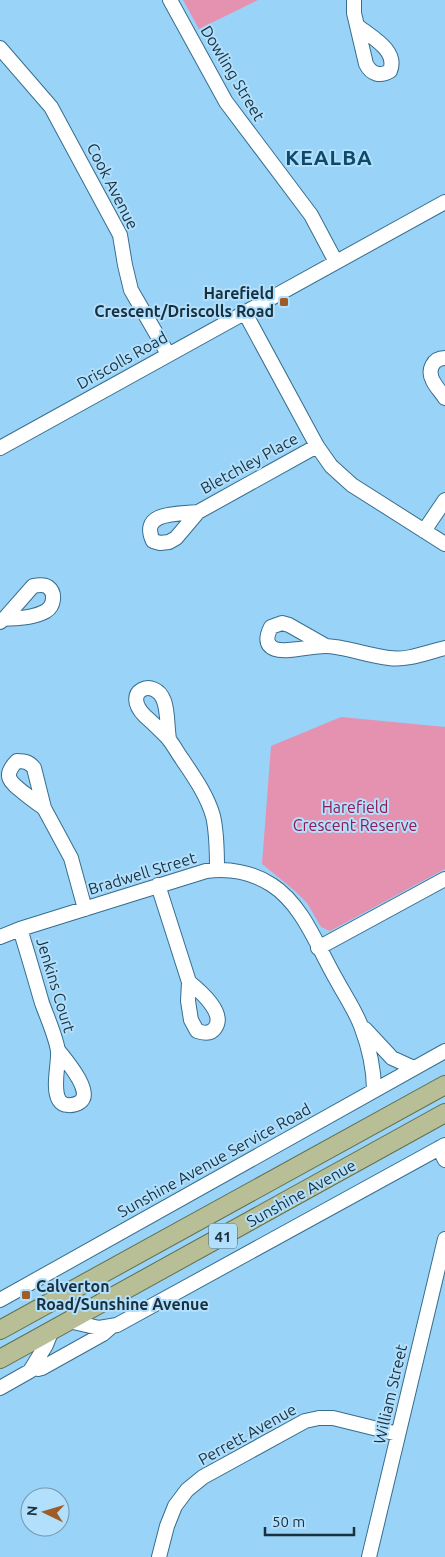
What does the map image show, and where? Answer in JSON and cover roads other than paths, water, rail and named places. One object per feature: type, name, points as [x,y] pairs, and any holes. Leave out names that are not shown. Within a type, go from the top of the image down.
[{"type":"main road","name":"Sunshine Avenue","points":[[0,1330],[445,1085]]},
{"type":"main road","name":"Sunshine Avenue","points":[[0,1359],[445,1113]]},
{"type":"street","name":"Dowling Street","points":[[170,0],[226,102],[311,215],[336,262]]},
{"type":"street","points":[[354,0],[354,13],[359,28]]},
{"type":"street","name":"Cook Avenue","points":[[0,48],[51,107],[120,235],[124,265],[131,290],[168,354]]},
{"type":"street","name":"Driscolls Road","points":[[0,448],[445,202]]},
{"type":"street","points":[[245,313],[317,446],[331,466],[352,485],[445,544]]},
{"type":"street","points":[[445,358],[439,358],[432,363],[430,372],[432,380],[445,398]]},
{"type":"street","name":"Bletchley Place","points":[[198,512],[317,446]]},
{"type":"street","points":[[424,531],[445,500]]},
{"type":"street","points":[[326,646],[391,659],[445,648]]},
{"type":"street","points":[[169,739],[202,790],[213,816],[217,840],[217,869]]},
{"type":"street","points":[[44,808],[71,858],[84,909]]},
{"type":"street","name":"Bradwell Street","points":[[0,937],[197,873],[217,869],[247,874],[272,885],[285,896],[304,920],[361,1025],[373,1065],[374,1090]]},
{"type":"street","points":[[318,948],[445,879]]},
{"type":"street","points":[[158,885],[189,982]]},
{"type":"street","name":"Jenkins Court","points":[[20,929],[58,1050]]},
{"type":"street","points":[[361,1025],[392,1058],[414,1068]]},
{"type":"street","name":"Sunshine Avenue Service Road","points":[[0,1300],[445,1052]]},
{"type":"street","points":[[69,1321],[91,1326],[117,1326],[443,1151]]},
{"type":"street","name":"William Street","points":[[369,1557],[445,1239]]},
{"type":"street","points":[[33,1368],[42,1368],[103,1334],[111,1327]]},
{"type":"street","points":[[0,1388],[26,1374],[33,1368],[52,1330]]},
{"type":"street","name":"Perrett Avenue","points":[[159,1557],[167,1526],[176,1506],[187,1490],[204,1477],[305,1421],[333,1418],[398,1434]]},
{"type":"place","name":"Harefield Crescent/Driscolls Road","points":[[284,302]]},
{"type":"place","name":"Calverton Road/Sunshine Avenue","points":[[26,1295]]},
{"type":"district","name":"KEALBA","points":[[329,157]]},
{"type":"park label","name":"Harefield Crescent Reserve","points":[[355,816]]}]
